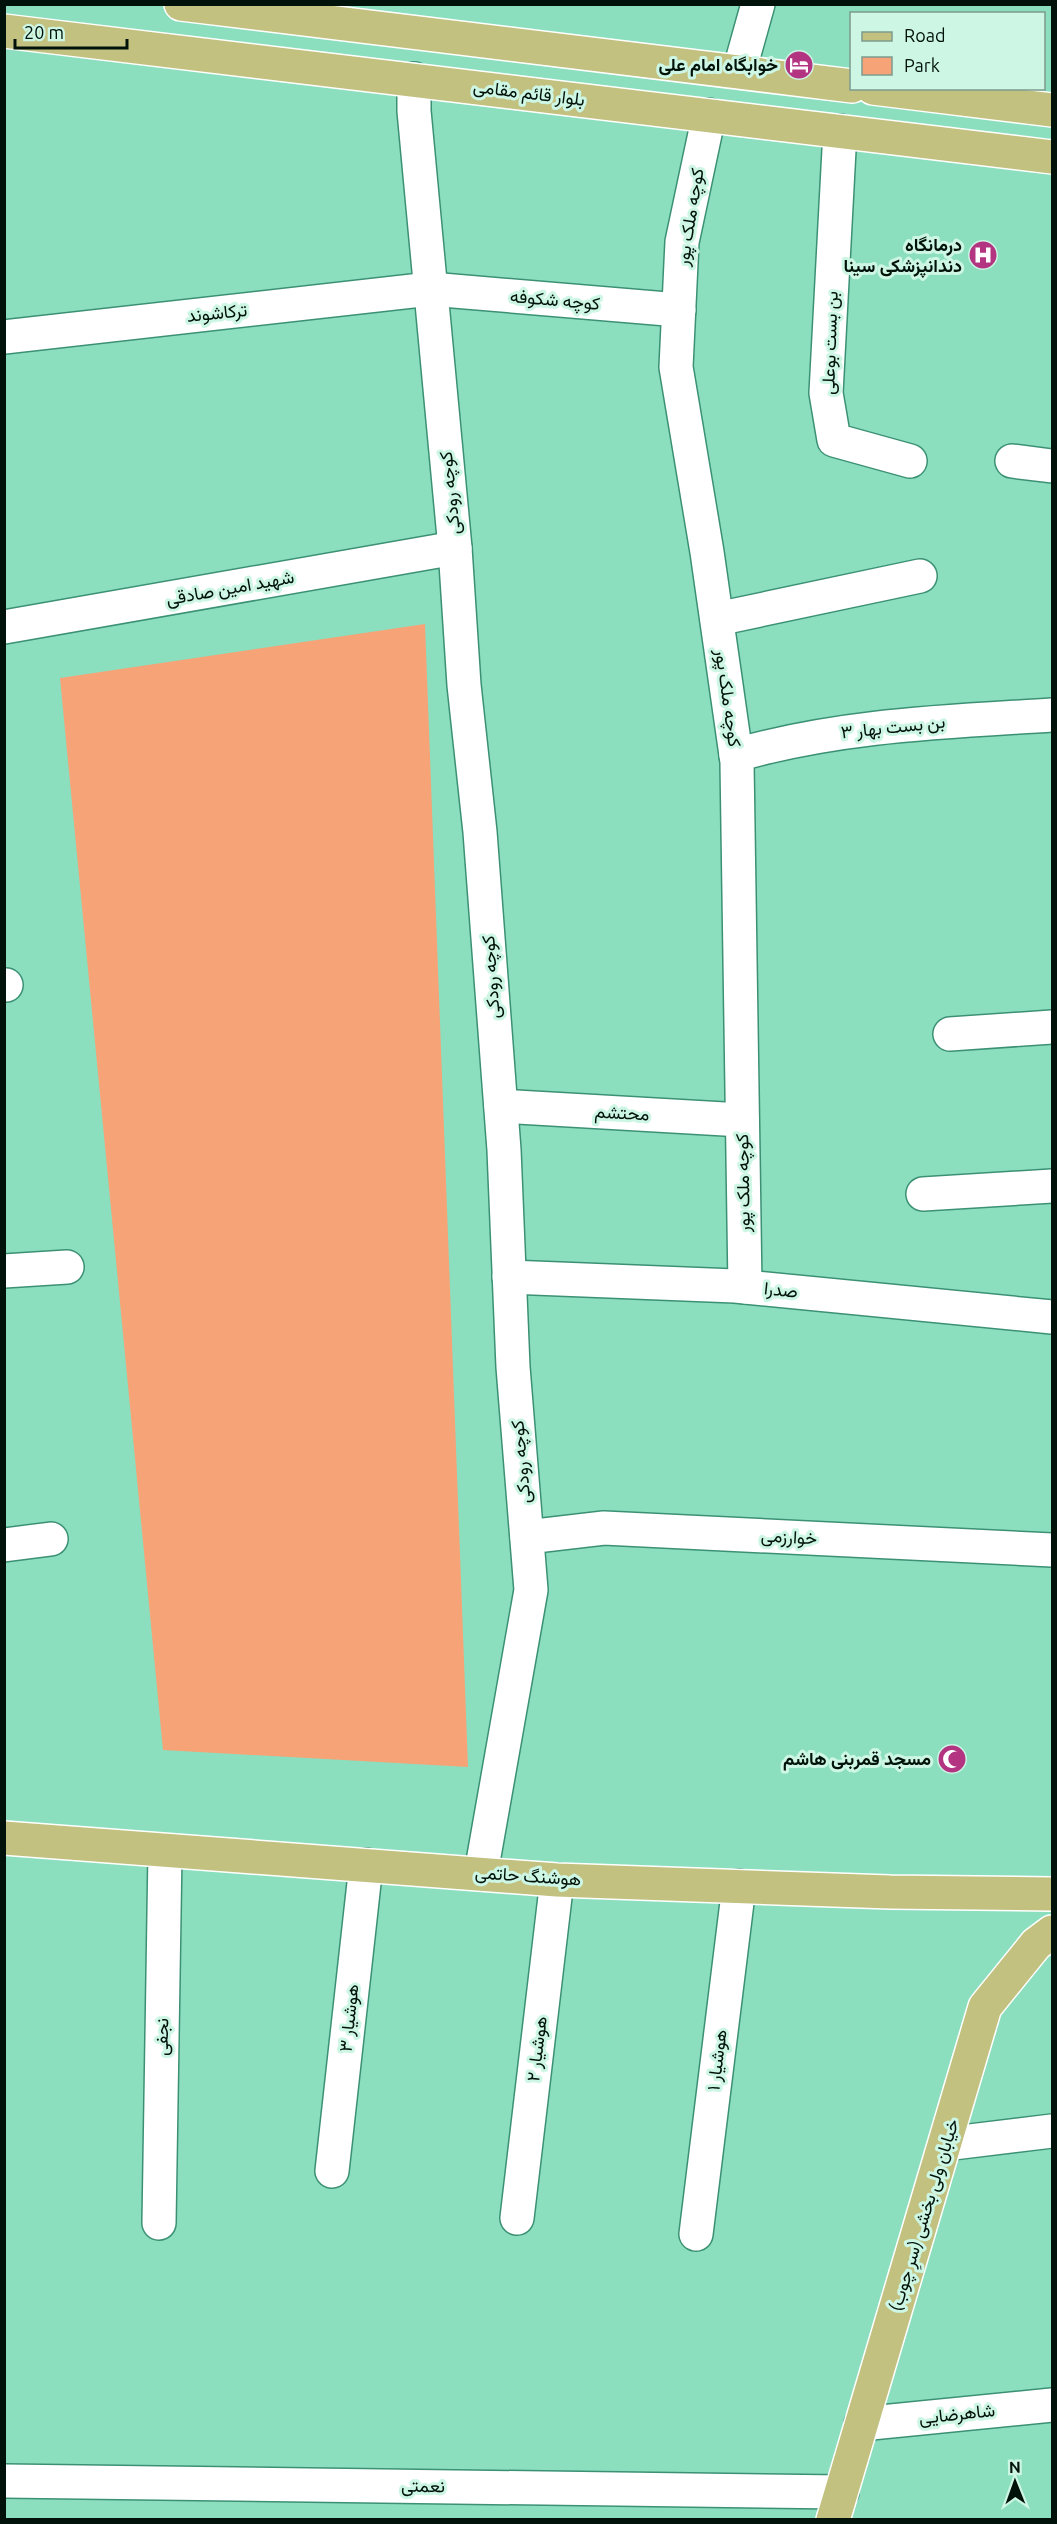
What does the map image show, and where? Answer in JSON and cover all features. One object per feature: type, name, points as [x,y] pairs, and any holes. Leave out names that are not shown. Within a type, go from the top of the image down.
[{"type":"main road","points":[[181,4],[850,86]]},
{"type":"main road","name":"بلوار قائم مقامی","points":[[4,31],[1053,157]]},
{"type":"main road","points":[[414,79],[420,33]]},
{"type":"main road","points":[[889,90],[1053,110]]},
{"type":"main road","name":"هوشنگ حاتمی","points":[[4,1838],[557,1880],[739,1887],[1053,1894]]},
{"type":"main road","name":"خیابان ولی بخشی (سرِ چوب)","points":[[838,2506],[985,2007],[1036,1944],[1053,1932]]},
{"type":"street","points":[[739,72],[758,4]]},
{"type":"street","name":"کوچه رودکی","points":[[414,79],[414,111],[480,832],[501,1106],[513,1367],[531,1590],[481,1873]]},
{"type":"street","name":"کوچه ملک پور","points":[[709,115],[682,242],[676,367],[717,619],[736,755],[745,1287]]},
{"type":"street","name":"بن بست بوعلی","points":[[840,131],[826,393],[834,440],[910,461]]},
{"type":"street","name":"کوچه شکوفه","points":[[430,289],[679,310]]},
{"type":"street","name":"ترکاشوند","points":[[4,337],[430,289]]},
{"type":"street","points":[[1012,462],[1053,466]]},
{"type":"street","name":"شهید امین صادقی","points":[[4,627],[455,548]]},
{"type":"street","points":[[717,619],[920,576]]},
{"type":"street","name":"بن بست بهار ۳","points":[[736,755],[783,741],[882,725],[1053,715]]},
{"type":"street","points":[[950,1034],[1053,1027]]},
{"type":"street","name":"محتشم","points":[[501,1106],[742,1120]]},
{"type":"street","points":[[924,1194],[1053,1186]]},
{"type":"street","points":[[4,1271],[67,1267]]},
{"type":"street","name":"صدرا","points":[[509,1277],[745,1287],[1053,1317]]},
{"type":"street","name":"خوارزمی","points":[[527,1537],[604,1528],[1053,1550]]},
{"type":"street","points":[[4,1545],[51,1539]]},
{"type":"street","name":"نجفی","points":[[159,2223],[165,1852]]},
{"type":"street","name":"هوشیار ۳","points":[[332,2171],[366,1865]]},
{"type":"street","name":"هوشیار ۲","points":[[517,2218],[557,1880]]},
{"type":"street","name":"هوشیار ۱","points":[[696,2234],[739,1887]]},
{"type":"street","points":[[945,2144],[1053,2131]]},
{"type":"street","name":"شاهرضایی","points":[[861,2424],[1053,2404]]},
{"type":"street","name":"نعمتی","points":[[4,2481],[838,2506]]},
{"type":"green space","points":[[425,624],[468,1767],[163,1750],[60,678]]},
{"type":"place","name":"خوابگاه امام علی","points":[[799,65]]},
{"type":"place","name":"درمانگاه دندانپزشکی سینا","points":[[983,255]]},
{"type":"place","name":"مسجد قمربنی هاشم","points":[[952,1759]]}]
